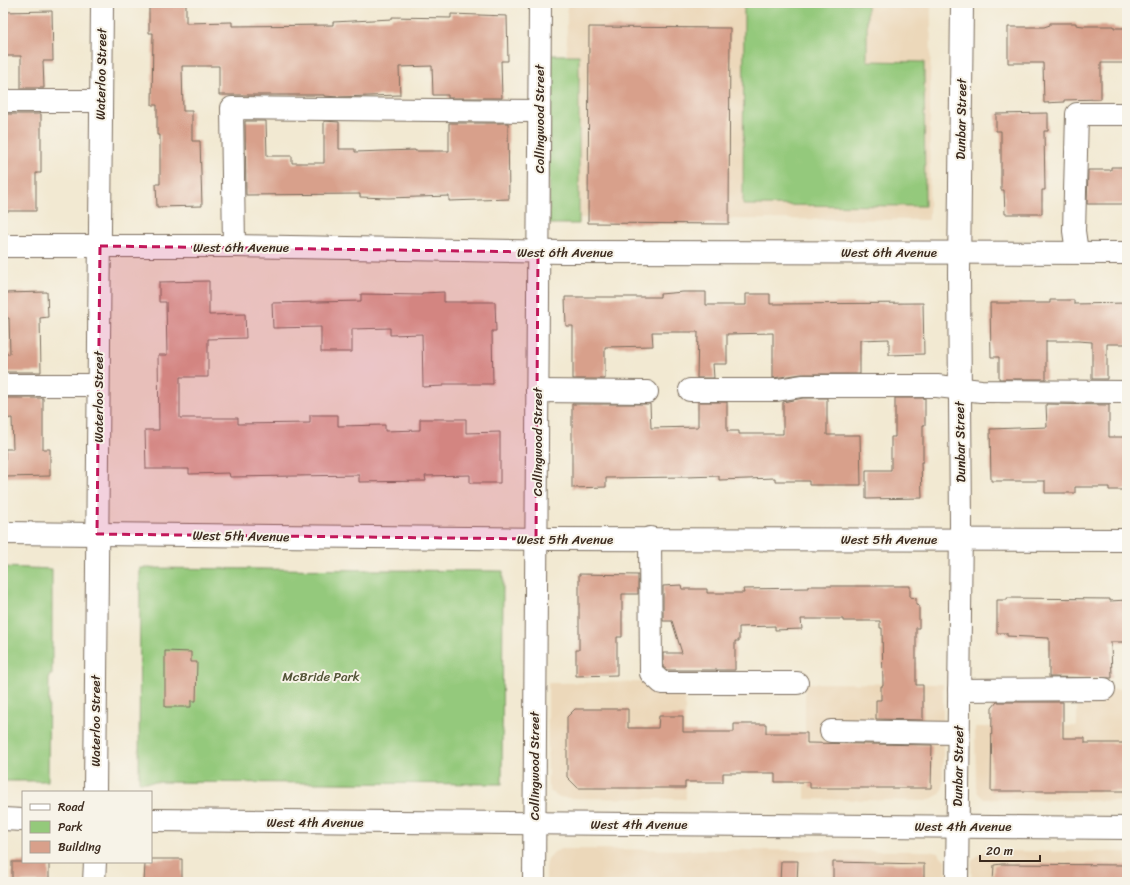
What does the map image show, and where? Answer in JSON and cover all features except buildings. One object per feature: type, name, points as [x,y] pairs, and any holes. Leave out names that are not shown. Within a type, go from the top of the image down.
[{"type":"street","name":"Waterloo Street","points":[[95,791],[102,3]]},
{"type":"street","name":"Collingwood Street","points":[[534,882],[540,3]]},
{"type":"street","name":"Dunbar Street","points":[[957,882],[961,539],[959,252],[962,3]]},
{"type":"street","points":[[3,101],[101,102]]},
{"type":"street","points":[[234,246],[232,108],[539,111]]},
{"type":"street","points":[[1077,252],[1074,231],[1077,114],[1127,114]]},
{"type":"street","name":"West 6th Avenue","points":[[3,246],[234,246],[538,252],[1127,253]]},
{"type":"street","points":[[3,385],[98,385]]},
{"type":"street","points":[[690,390],[777,390],[802,386],[937,386],[981,391],[1127,392]]},
{"type":"street","points":[[537,391],[647,392]]},
{"type":"street","name":"West 5th Avenue","points":[[3,533],[536,539],[1127,540]]},
{"type":"street","points":[[650,538],[651,673],[662,683],[797,683]]},
{"type":"street","points":[[959,690],[1104,689]]},
{"type":"street","points":[[831,731],[958,733]]},
{"type":"street","points":[[3,819],[22,820]]},
{"type":"street","name":"West 4th Avenue","points":[[152,820],[957,825],[1127,828]]},
{"type":"street","points":[[94,863],[94,882]]},
{"type":"highlighted area","points":[[100,246],[538,252],[536,539],[97,534]]},
{"type":"shaded area","points":[[567,3],[931,3],[929,220],[566,218]]},
{"type":"shaded area","points":[[654,682],[654,691],[685,692],[686,799],[564,798],[556,796],[550,791],[548,784],[548,683]]},
{"type":"shaded area","points":[[805,683],[943,684],[943,787],[940,794],[927,801],[805,799]]},
{"type":"shaded area","points":[[1077,689],[1127,689],[1127,801],[984,799],[978,793],[976,787],[975,727],[1077,726]]},
{"type":"shaded area","points":[[562,849],[929,851],[938,853],[946,861],[948,882],[546,882],[546,867],[548,859],[554,852]]},
{"type":"shaded area","points":[[986,851],[1127,852],[1127,882],[971,882],[972,861],[979,854]]},
{"type":"green space","points":[[744,3],[867,3],[867,61],[924,62],[925,206],[743,205]]},
{"type":"green space","points":[[550,55],[579,55],[579,224],[549,224]]},
{"type":"green space","points":[[3,567],[52,569],[52,675],[49,675],[48,781],[3,781]]},
{"type":"green space","name":"McBride Park","points":[[140,568],[503,571],[502,784],[139,782]]}]
